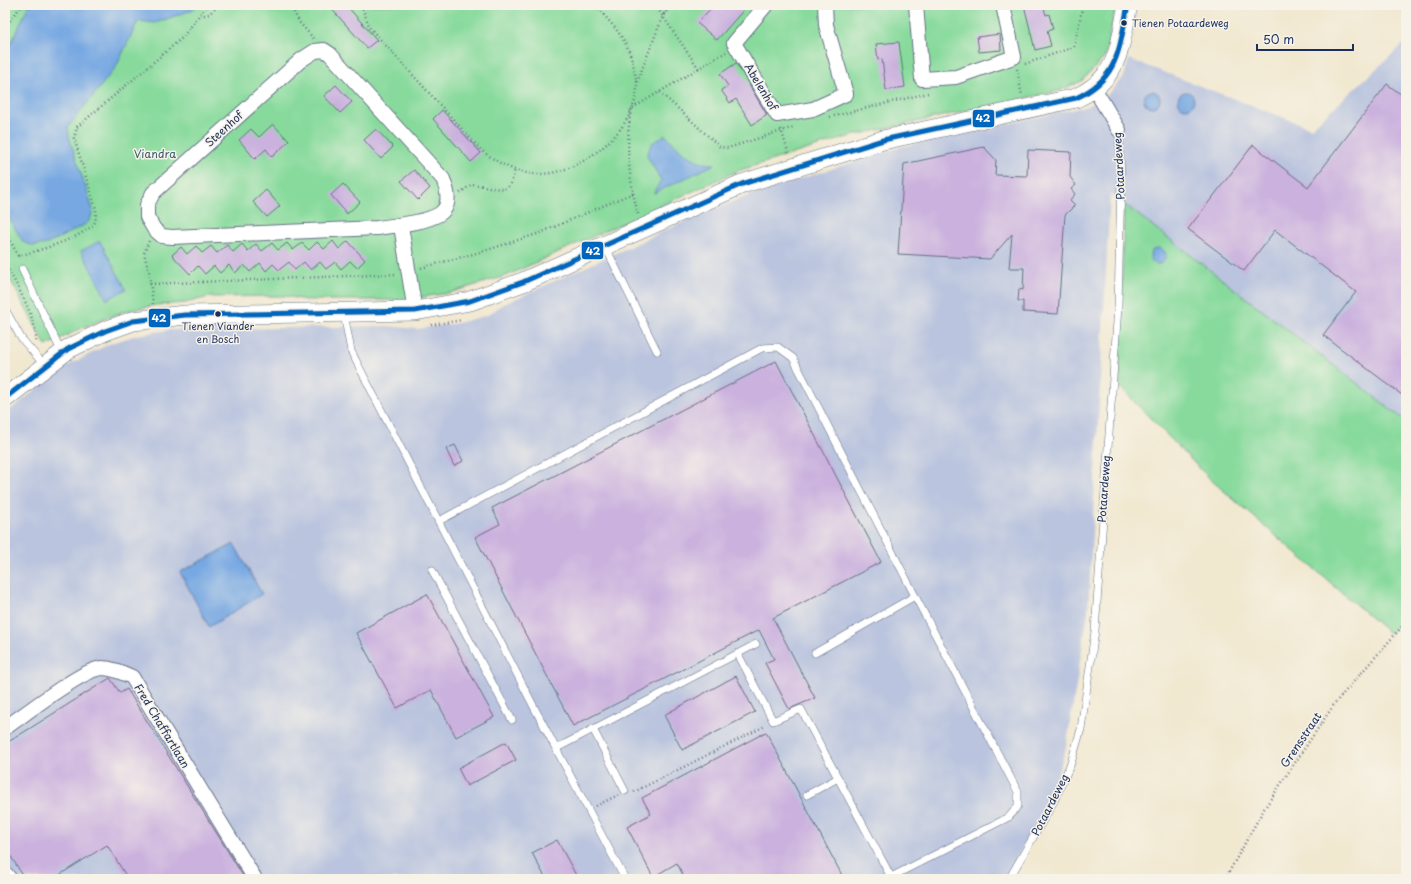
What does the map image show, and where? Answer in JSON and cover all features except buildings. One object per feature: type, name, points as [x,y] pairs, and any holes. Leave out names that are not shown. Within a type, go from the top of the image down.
[{"type":"street","points":[[734,43],[766,5]]},
{"type":"street","name":"Abelenhof","points":[[734,43],[777,115],[813,109],[846,94],[826,25],[825,5]]},
{"type":"street","points":[[916,5],[922,79],[956,77],[1014,57],[1003,5]]},
{"type":"street","points":[[5,398],[62,353],[105,331],[133,321],[185,315],[344,313],[419,318],[500,291],[725,191],[785,170],[883,140],[1069,100],[1094,88],[1106,77],[1117,57],[1128,5]]},
{"type":"street","points":[[154,229],[162,236],[172,237],[401,226],[436,216],[443,211],[447,202],[448,191],[443,179],[330,54],[324,50]]},
{"type":"street","name":"Steenhof","points":[[154,229],[147,217],[147,205],[152,193],[301,60],[315,51],[324,50]]},
{"type":"street","name":"Potaardeweg","points":[[1094,88],[1119,130]]},
{"type":"street","points":[[401,226],[419,318]]},
{"type":"street","name":"Fred Chaffartlaan","points":[[5,728],[84,674],[102,668],[115,670],[132,677],[255,879]]},
{"type":"street","points":[[5,873],[10,879]]},
{"type":"lane","name":"Potaardeweg","points":[[1009,879],[1054,801],[1070,763],[1081,729],[1095,631],[1118,308],[1122,179],[1119,130]]},
{"type":"lane","points":[[605,245],[657,351]]},
{"type":"lane","points":[[22,269],[62,353]]},
{"type":"lane","points":[[5,309],[21,338],[45,366]]},
{"type":"lane","points":[[344,313],[352,351],[531,702],[557,748],[625,879]]},
{"type":"lane","points":[[439,521],[762,348],[778,347],[793,358],[915,596],[1018,792],[1018,806],[1009,817],[889,878],[801,709],[773,721],[738,654]]},
{"type":"lane","points":[[432,570],[512,720]]},
{"type":"lane","points":[[815,653],[915,596]]},
{"type":"lane","points":[[557,748],[756,644]]},
{"type":"lane","points":[[593,729],[625,791]]},
{"type":"lane","points":[[807,795],[838,778]]},
{"type":"path","points":[[5,27],[22,5]]},
{"type":"path","points":[[18,256],[53,246],[87,229],[95,221],[96,209],[74,138],[77,126],[182,38],[207,5]]},
{"type":"path","points":[[200,16],[209,14],[219,5]]},
{"type":"path","points":[[290,5],[300,23],[324,50]]},
{"type":"path","points":[[361,5],[370,28],[481,150],[496,161],[514,170],[536,174],[554,173],[572,167],[588,159],[604,147],[617,133],[631,109],[726,52],[734,43]]},
{"type":"path","points":[[595,5],[623,37],[630,50],[637,83]]},
{"type":"path","points":[[655,5],[699,69]]},
{"type":"path","points":[[639,217],[628,167],[627,134],[637,83],[663,16],[665,5]]},
{"type":"path","points":[[663,16],[670,5]]},
{"type":"path","points":[[1024,64],[1074,48],[1083,5]]},
{"type":"path","points":[[1396,5],[1406,12]]},
{"type":"path","points":[[1010,69],[1016,67]]},
{"type":"path","points":[[1018,74],[1021,89]]},
{"type":"path","points":[[660,92],[720,147],[728,148],[796,126]]},
{"type":"path","points":[[825,118],[932,92]]},
{"type":"path","points":[[783,134],[787,150]]},
{"type":"path","points":[[789,157],[796,155]]},
{"type":"path","points":[[448,191],[462,193],[472,184],[500,189],[507,188],[511,183],[514,170]]},
{"type":"path","points":[[148,308],[153,305],[149,272],[144,253],[154,229]]},
{"type":"path","points":[[5,230],[18,256],[22,269]]},
{"type":"path","points":[[5,263],[27,307],[36,332],[36,345]]},
{"type":"path","points":[[419,318],[465,319]]},
{"type":"path","name":"Grensstraat","points":[[1225,879],[1264,810],[1335,703],[1406,622]]},
{"type":"path","points":[[588,810],[625,791],[636,792],[773,721]]},
{"type":"shaded area","points":[[1406,42],[1406,421],[1110,194],[1088,611],[1066,748],[1050,798],[1005,879],[5,879],[5,414],[65,367],[109,344],[137,335],[169,330],[387,326],[417,329],[458,323],[488,315],[502,305],[708,211],[762,191],[901,147],[1088,106],[1106,96],[1124,77],[1129,59],[1311,128]]},
{"type":"green space","name":"Viandra","points":[[5,5],[1116,5],[1105,57],[1082,81],[1058,91],[851,136],[737,171],[506,276],[449,293],[403,300],[305,300],[285,296],[209,297],[185,303],[156,305],[122,312],[84,327],[46,346],[5,270]]},
{"type":"green space","points":[[1124,204],[1406,421],[1406,615],[1390,634],[1210,479],[1119,386]]},
{"type":"water","points":[[29,5],[198,5],[192,10],[155,23],[140,21],[137,23],[116,67],[68,127],[69,137],[93,210],[90,220],[84,225],[47,244],[33,246],[23,242],[5,211],[5,56]]},
{"type":"water","points":[[1149,91],[1155,91],[1160,96],[1158,105],[1155,107],[1149,107],[1144,102],[1144,96]]},
{"type":"water","points":[[1183,92],[1189,92],[1194,97],[1192,106],[1189,108],[1183,108],[1178,103],[1178,97]]},
{"type":"water","points":[[665,135],[684,153],[702,163],[715,164],[654,193],[661,180],[647,156],[651,144]]},
{"type":"water","points":[[100,241],[126,289],[107,300],[81,251]]},
{"type":"water","points":[[1155,248],[1161,248],[1166,253],[1164,262],[1161,264],[1155,264],[1150,259],[1150,253]]},
{"type":"water","points":[[234,544],[262,594],[209,627],[180,572]]},
{"type":"transit line","name":"42","points":[[5,398],[68,349],[105,331],[133,321],[185,315],[415,311],[470,301],[523,282],[742,184],[883,140],[1076,98],[1090,90],[1101,81],[1109,71],[1119,48],[1128,5]]},
{"type":"place","name":"Tienen Potaardeweg","points":[[1124,23]]},
{"type":"place","name":"Tienen Viander en Bosch","points":[[218,314]]}]
